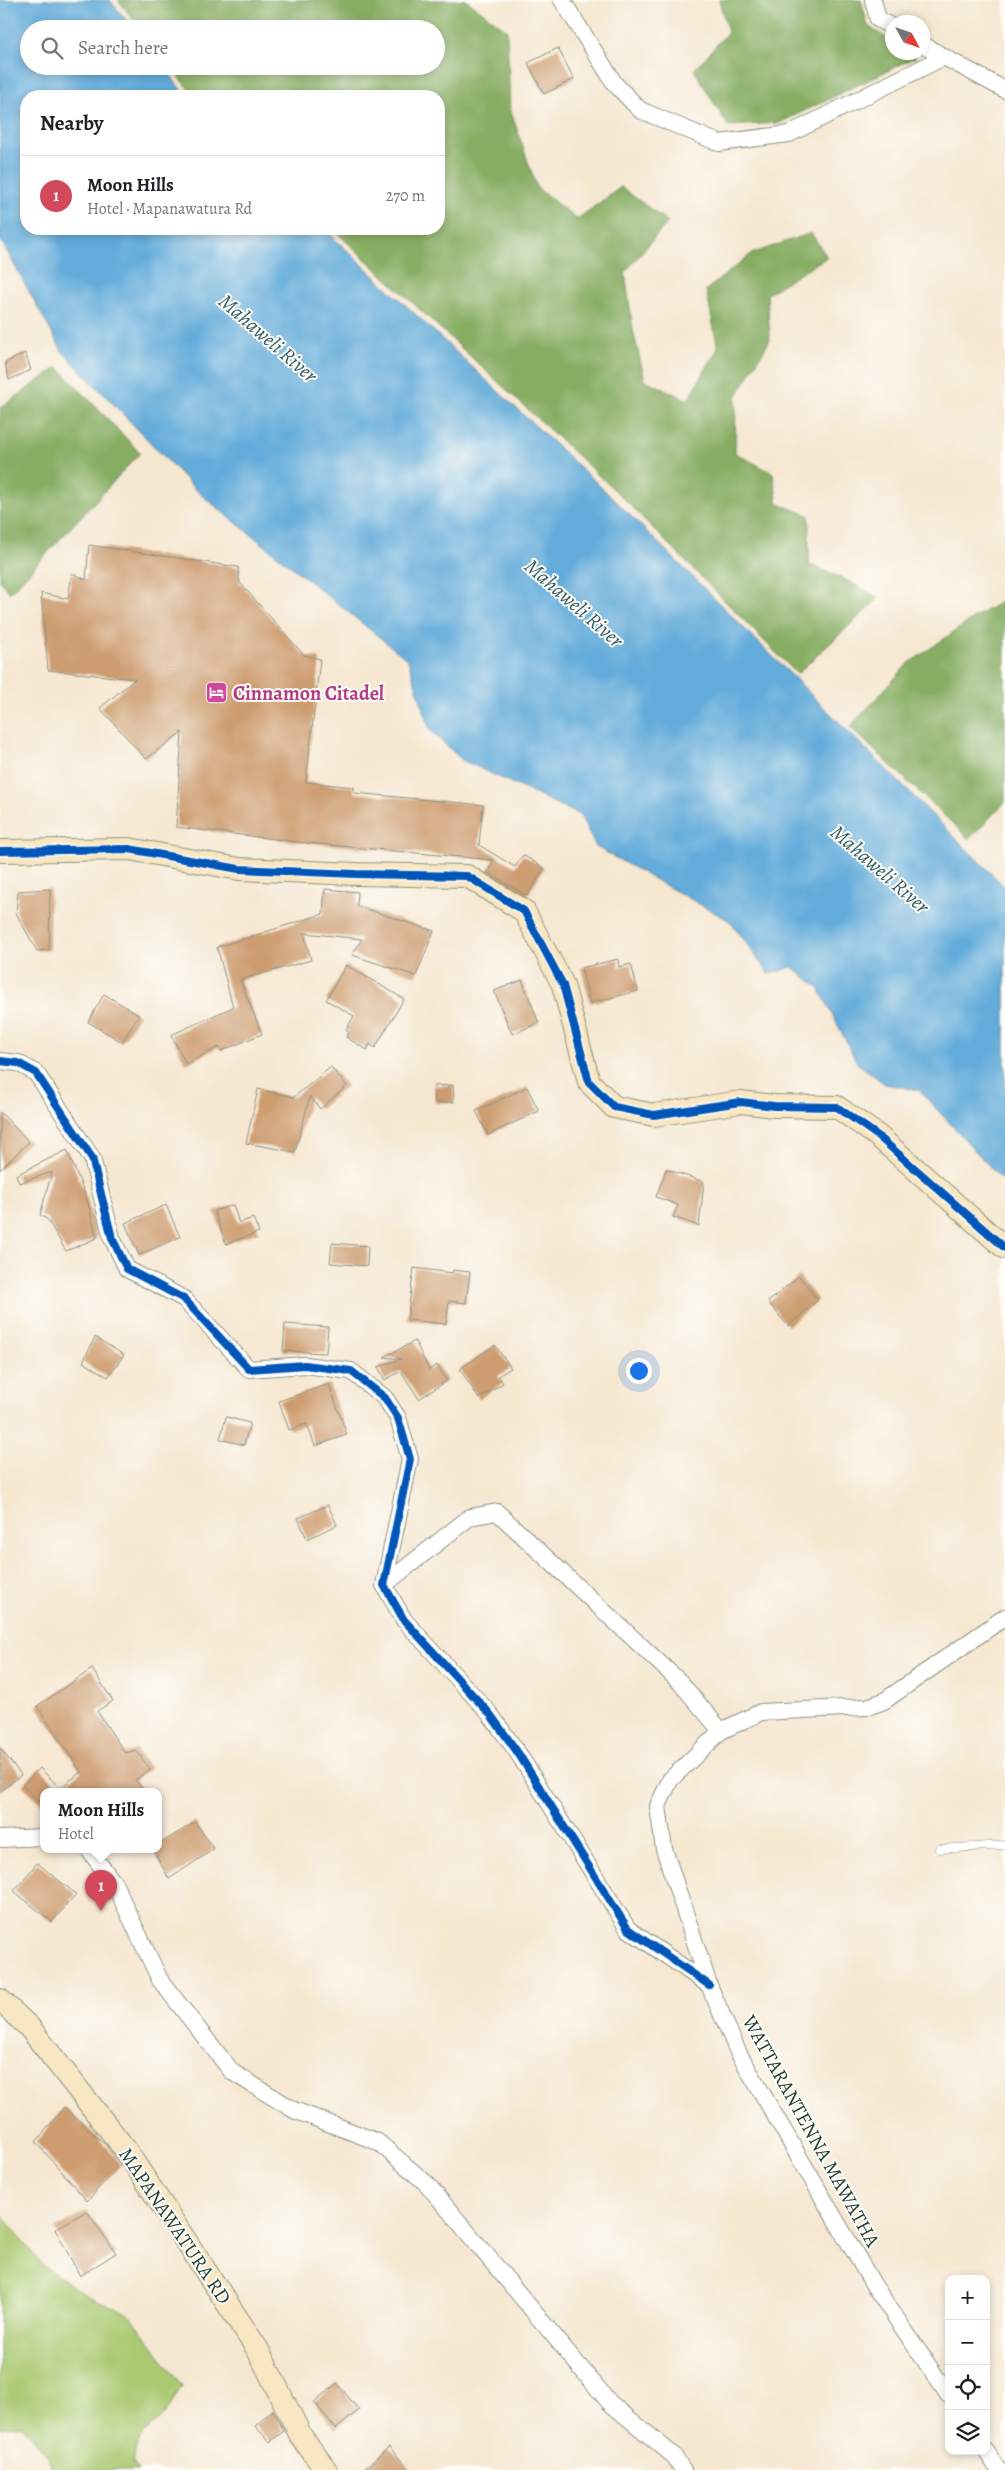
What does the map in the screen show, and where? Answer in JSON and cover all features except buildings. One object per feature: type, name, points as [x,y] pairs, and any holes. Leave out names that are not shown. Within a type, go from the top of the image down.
[{"type":"street","points":[[562,0],[615,84],[640,110],[719,143],[789,134],[944,56]]},
{"type":"street","points":[[873,0],[878,19],[885,23]]},
{"type":"street","points":[[930,48],[1005,90]]},
{"type":"street","points":[[0,851],[130,849],[239,869],[467,876],[524,911],[563,985],[589,1082],[614,1107],[654,1115],[740,1102],[837,1107],[878,1136],[1005,1248]]},
{"type":"street","points":[[0,1061],[18,1063],[36,1073],[92,1158],[112,1238],[127,1269],[184,1299],[249,1369],[305,1365],[351,1372],[385,1398],[398,1418],[410,1459],[384,1585],[404,1620],[490,1714],[628,1929],[709,1985]]},
{"type":"street","points":[[384,1585],[470,1516],[497,1512],[678,1681],[721,1732]]},
{"type":"street","name":"WATTARANTENNA MAWATHA","points":[[945,2390],[863,2267],[738,2052],[709,1985],[664,1849],[658,1806],[670,1780],[721,1732],[761,1712],[867,1707],[884,1701],[1005,1617]]},
{"type":"street","points":[[0,1839],[40,1837]]},
{"type":"street","points":[[91,1853],[114,1883],[160,1980],[232,2072],[294,2110],[378,2142],[427,2184],[610,2403],[674,2456],[683,2470]]},
{"type":"street","name":"MAPANAWATURA RD","points":[[0,2000],[29,2028],[124,2149],[258,2350],[301,2436],[326,2470]]},
{"type":"street","points":[[989,2455],[999,2470]]},
{"type":"lane","points":[[939,1849],[1005,1845]]},
{"type":"green space","points":[[118,0],[466,0],[507,30],[510,109],[537,188],[577,219],[621,187],[668,222],[625,272],[633,330],[645,380],[688,400],[718,348],[706,290],[751,254],[811,233],[827,257],[767,294],[770,340],[736,397],[735,453],[773,473],[778,504],[809,515],[809,565],[840,577],[879,598],[797,674],[621,496],[339,235],[445,235],[445,90],[189,90],[178,75],[445,75],[445,20],[134,20]]},
{"type":"green space","points":[[719,0],[861,0],[868,26],[885,37],[885,60],[910,60],[779,123],[728,126],[694,70],[728,32]]},
{"type":"green space","points":[[58,367],[140,453],[10,593],[0,581],[0,408]]},
{"type":"green space","points":[[1001,602],[1005,613],[1005,802],[969,839],[850,727],[908,664],[978,615]]},
{"type":"green space","points":[[0,2213],[42,2265],[86,2295],[129,2314],[182,2386],[164,2415],[139,2438],[132,2462],[138,2470],[52,2470],[48,2457],[22,2425],[0,2428]]},
{"type":"water","name":"Mahaweli River","points":[[0,0],[110,0],[126,20],[20,20],[20,75],[170,75],[181,90],[20,90],[20,235],[330,235],[617,502],[1005,887],[1005,1183],[919,1090],[885,1084],[857,1063],[819,988],[792,967],[769,974],[730,921],[596,847],[580,815],[462,760],[430,730],[408,660],[199,493],[62,351],[0,239]]},
{"type":"cycle path","points":[[0,851],[129,849],[239,869],[467,876],[524,911],[563,985],[589,1082],[614,1107],[654,1115],[741,1102],[774,1106],[837,1107],[878,1136],[1005,1248]]},
{"type":"cycle path","points":[[0,1061],[18,1063],[36,1073],[92,1158],[112,1238],[127,1269],[184,1299],[249,1369],[305,1365],[351,1371],[385,1398],[398,1418],[410,1459],[384,1585],[404,1620],[490,1714],[518,1753],[628,1929],[709,1985]]},
{"type":"place","name":"Cinnamon Citadel","points":[[217,693]]},
{"type":"place","name":"Moon Hills","points":[[101,1911]]}]
